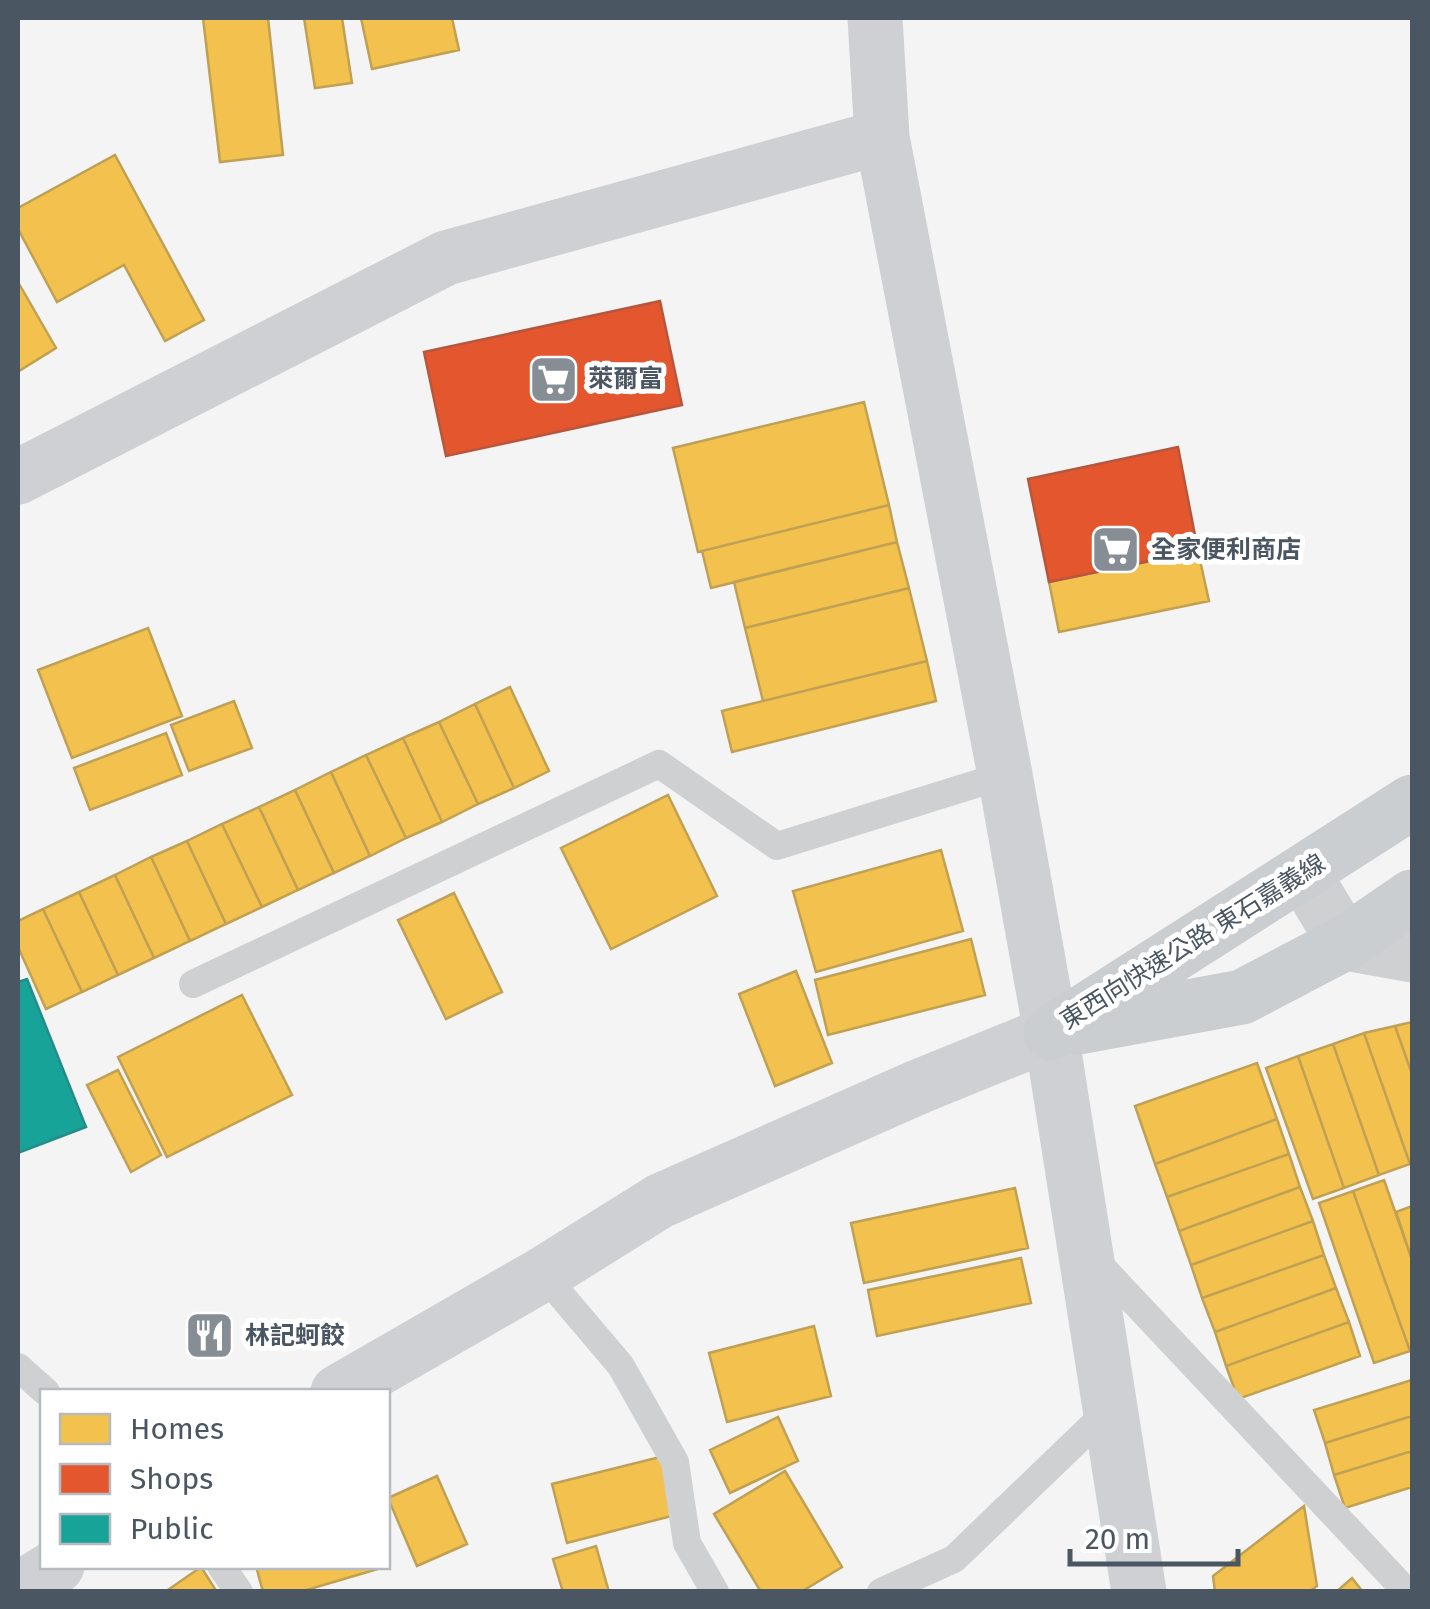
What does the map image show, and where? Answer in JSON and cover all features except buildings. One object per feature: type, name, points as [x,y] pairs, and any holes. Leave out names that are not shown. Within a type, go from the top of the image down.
[{"type":"main road","name":"東西向快速公路 東石嘉義線","points":[[1051,1032],[1412,802]]},
{"type":"main road","name":"東西向快速公路 東石嘉義線","points":[[1051,1032],[1242,997],[1345,943],[1412,897]]},
{"type":"street","points":[[874,18],[882,138],[1006,775],[1051,1032],[1139,1592]]},
{"type":"street","points":[[18,477],[446,258],[882,138]]},
{"type":"street","points":[[1303,873],[1345,943],[1412,955]]},
{"type":"street","points":[[343,1389],[543,1274],[660,1201],[1051,1032]]},
{"type":"street","points":[[18,1590],[52,1569]]},
{"type":"lane","points":[[192,984],[659,764],[777,846],[1006,775]]},
{"type":"lane","points":[[1084,1248],[1407,1592]]},
{"type":"lane","points":[[543,1274],[621,1366],[675,1462],[687,1543],[715,1592]]},
{"type":"lane","points":[[18,1367],[43,1389]]},
{"type":"lane","points":[[881,1592],[954,1558],[1110,1410]]},
{"type":"lane","points":[[223,1569],[239,1592]]},
{"type":"place","name":"萊爾富","points":[[553,379]]},
{"type":"place","name":"全家便利商店","points":[[1116,550]]},
{"type":"place","name":"林記蚵餃","points":[[210,1336]]}]
